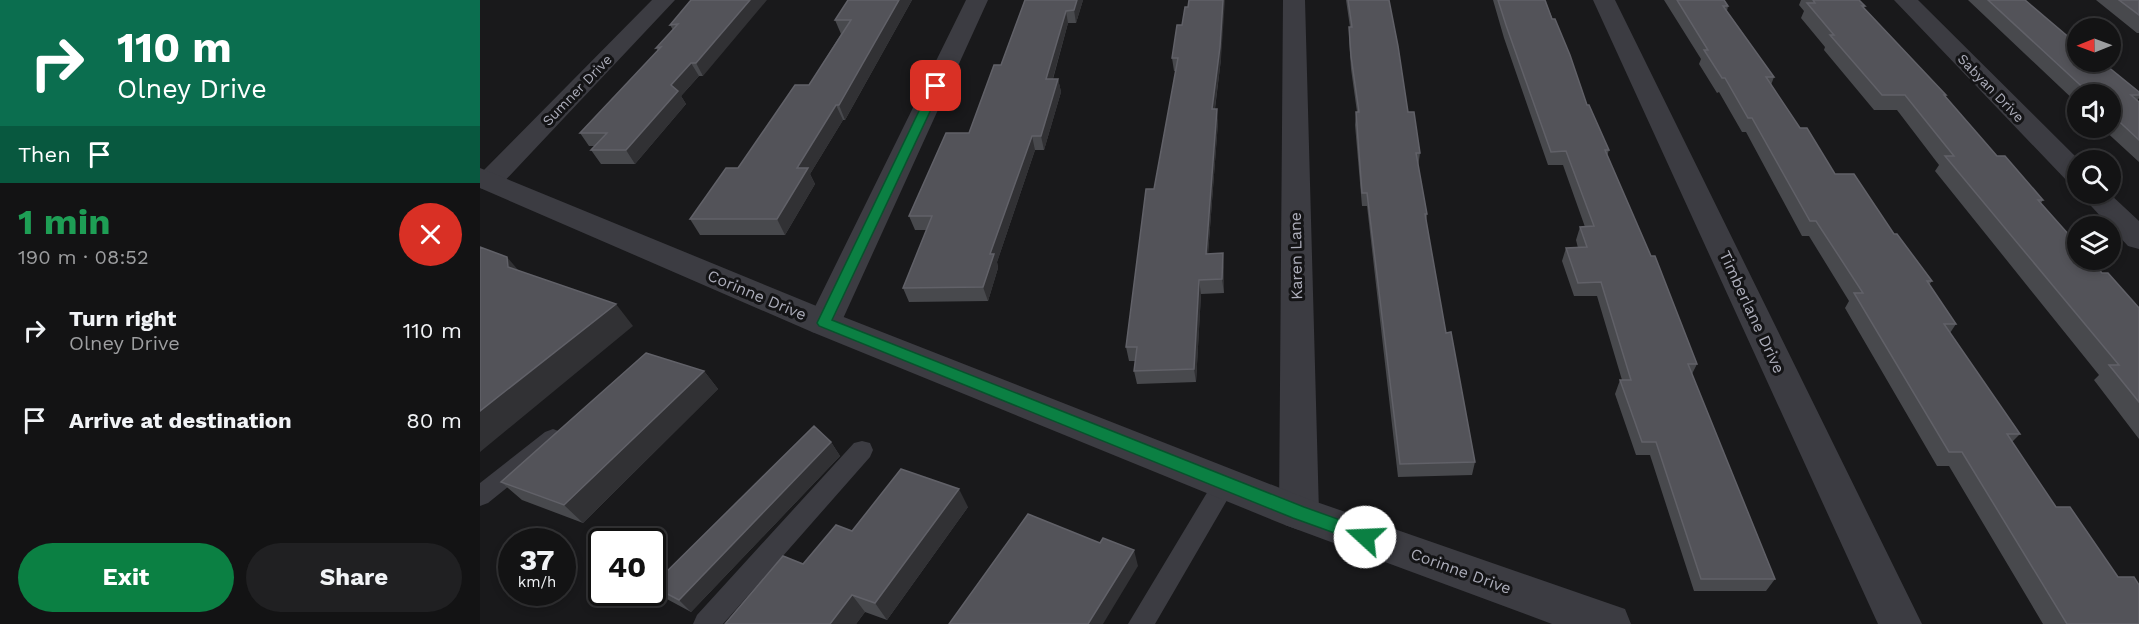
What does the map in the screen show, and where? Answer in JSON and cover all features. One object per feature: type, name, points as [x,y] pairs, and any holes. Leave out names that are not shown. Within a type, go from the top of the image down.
[{"type":"street","name":"Sumner Drive","points":[[485,179],[664,0]]},
{"type":"street","points":[[824,323],[977,0]]},
{"type":"street","name":"Karen Lane","points":[[1294,0],[1299,513]]},
{"type":"street","name":"Timberlane Drive","points":[[1604,0],[1900,624]]},
{"type":"street","name":"Sabyan Drive","points":[[1905,0],[2067,165]]},
{"type":"street","name":"Corinne Drive","points":[[485,179],[824,323],[1299,513],[1609,624]]},
{"type":"street","points":[[2104,204],[2139,239]]},
{"type":"lane","points":[[480,496],[569,425]]},
{"type":"lane","points":[[706,624],[862,450]]},
{"type":"lane","points":[[1141,624],[1225,483]]},
{"type":"building","points":[[691,0],[750,0],[696,63],[691,63],[671,85],[678,91],[626,150],[591,150],[607,133],[580,133],[661,47],[656,48],[678,24],[670,25]]},
{"type":"building","points":[[848,0],[899,0],[839,105],[836,105],[797,168],[808,168],[777,219],[690,219],[726,168],[738,168],[795,85],[809,85],[851,20],[835,20]]},
{"type":"building","points":[[1025,0],[1077,0],[1074,10],[1066,11],[1046,79],[1058,79],[1041,136],[1032,136],[990,254],[994,254],[983,287],[903,288],[932,216],[909,216],[946,133],[969,133],[994,65],[1001,65]]},
{"type":"building","points":[[1189,0],[1223,0],[1212,109],[1217,109],[1206,254],[1223,253],[1222,279],[1199,280],[1194,369],[1134,371],[1137,347],[1126,347],[1146,189],[1154,189],[1178,58],[1172,58],[1177,25],[1182,25],[1185,7],[1188,7]]},
{"type":"building","points":[[1348,0],[1389,0],[1408,112],[1414,112],[1420,153],[1416,153],[1446,333],[1451,332],[1475,462],[1400,464],[1367,193],[1362,193],[1356,112],[1359,112],[1351,56],[1349,27],[1352,27]]},
{"type":"building","points":[[1498,0],[1545,0],[1552,19],[1555,19],[1587,105],[1609,150],[1605,150],[1651,256],[1655,256],[1697,364],[1688,364],[1775,579],[1701,579],[1656,442],[1642,442],[1620,380],[1631,380],[1601,282],[1578,283],[1566,248],[1587,247],[1580,227],[1594,226],[1566,151],[1551,152]]},
{"type":"building","points":[[1677,0],[1724,0],[1728,6],[1723,6],[1774,77],[1766,77],[1800,128],[1807,128],[1835,174],[1854,174],[1894,234],[1897,234],[1932,281],[1927,281],[1956,324],[1944,324],[2020,434],[2007,434],[2056,507],[2070,507],[2118,577],[2134,577],[2139,585],[2139,624],[2067,624],[1962,452],[1949,452],[1854,293],[1863,293],[1816,221],[1810,221],[1752,118],[1748,118],[1725,78],[1722,78],[1704,50],[1708,50]]},
{"type":"building","points":[[1813,0],[1859,0],[1865,6],[1862,6],[1946,95],[1944,95],[1997,156],[2005,156],[2043,200],[2038,200],[2067,233],[2067,270],[2099,270],[2102,273],[2108,273],[2139,308],[2139,402],[2109,365],[2119,365],[1945,156],[1954,156],[1905,95],[1882,95],[1830,35],[1834,35],[1807,3],[1815,3]]},
{"type":"building","points":[[1988,0],[2025,0],[2067,36],[2067,72],[2114,72],[2139,92],[2139,95],[2131,95],[2139,102],[2139,140],[2121,123],[2121,84],[2079,84]]},
{"type":"building","points":[[2119,0],[2139,0],[2139,15]]},
{"type":"building","points":[[480,247],[507,257],[508,267],[616,304],[480,411]]},
{"type":"building","points":[[646,353],[704,371],[564,505],[501,482]]},
{"type":"building","points":[[814,426],[831,442],[679,600],[666,593],[666,572]]},
{"type":"building","points":[[901,469],[959,489],[875,603],[852,595],[830,624],[725,624],[783,556],[803,564],[836,525],[852,531]]},
{"type":"building","points":[[1028,514],[1100,543],[1103,538],[1134,550],[1088,624],[949,624]]},
{"type":"route","points":[[936,86],[824,323],[1299,513],[1365,537]]}]
